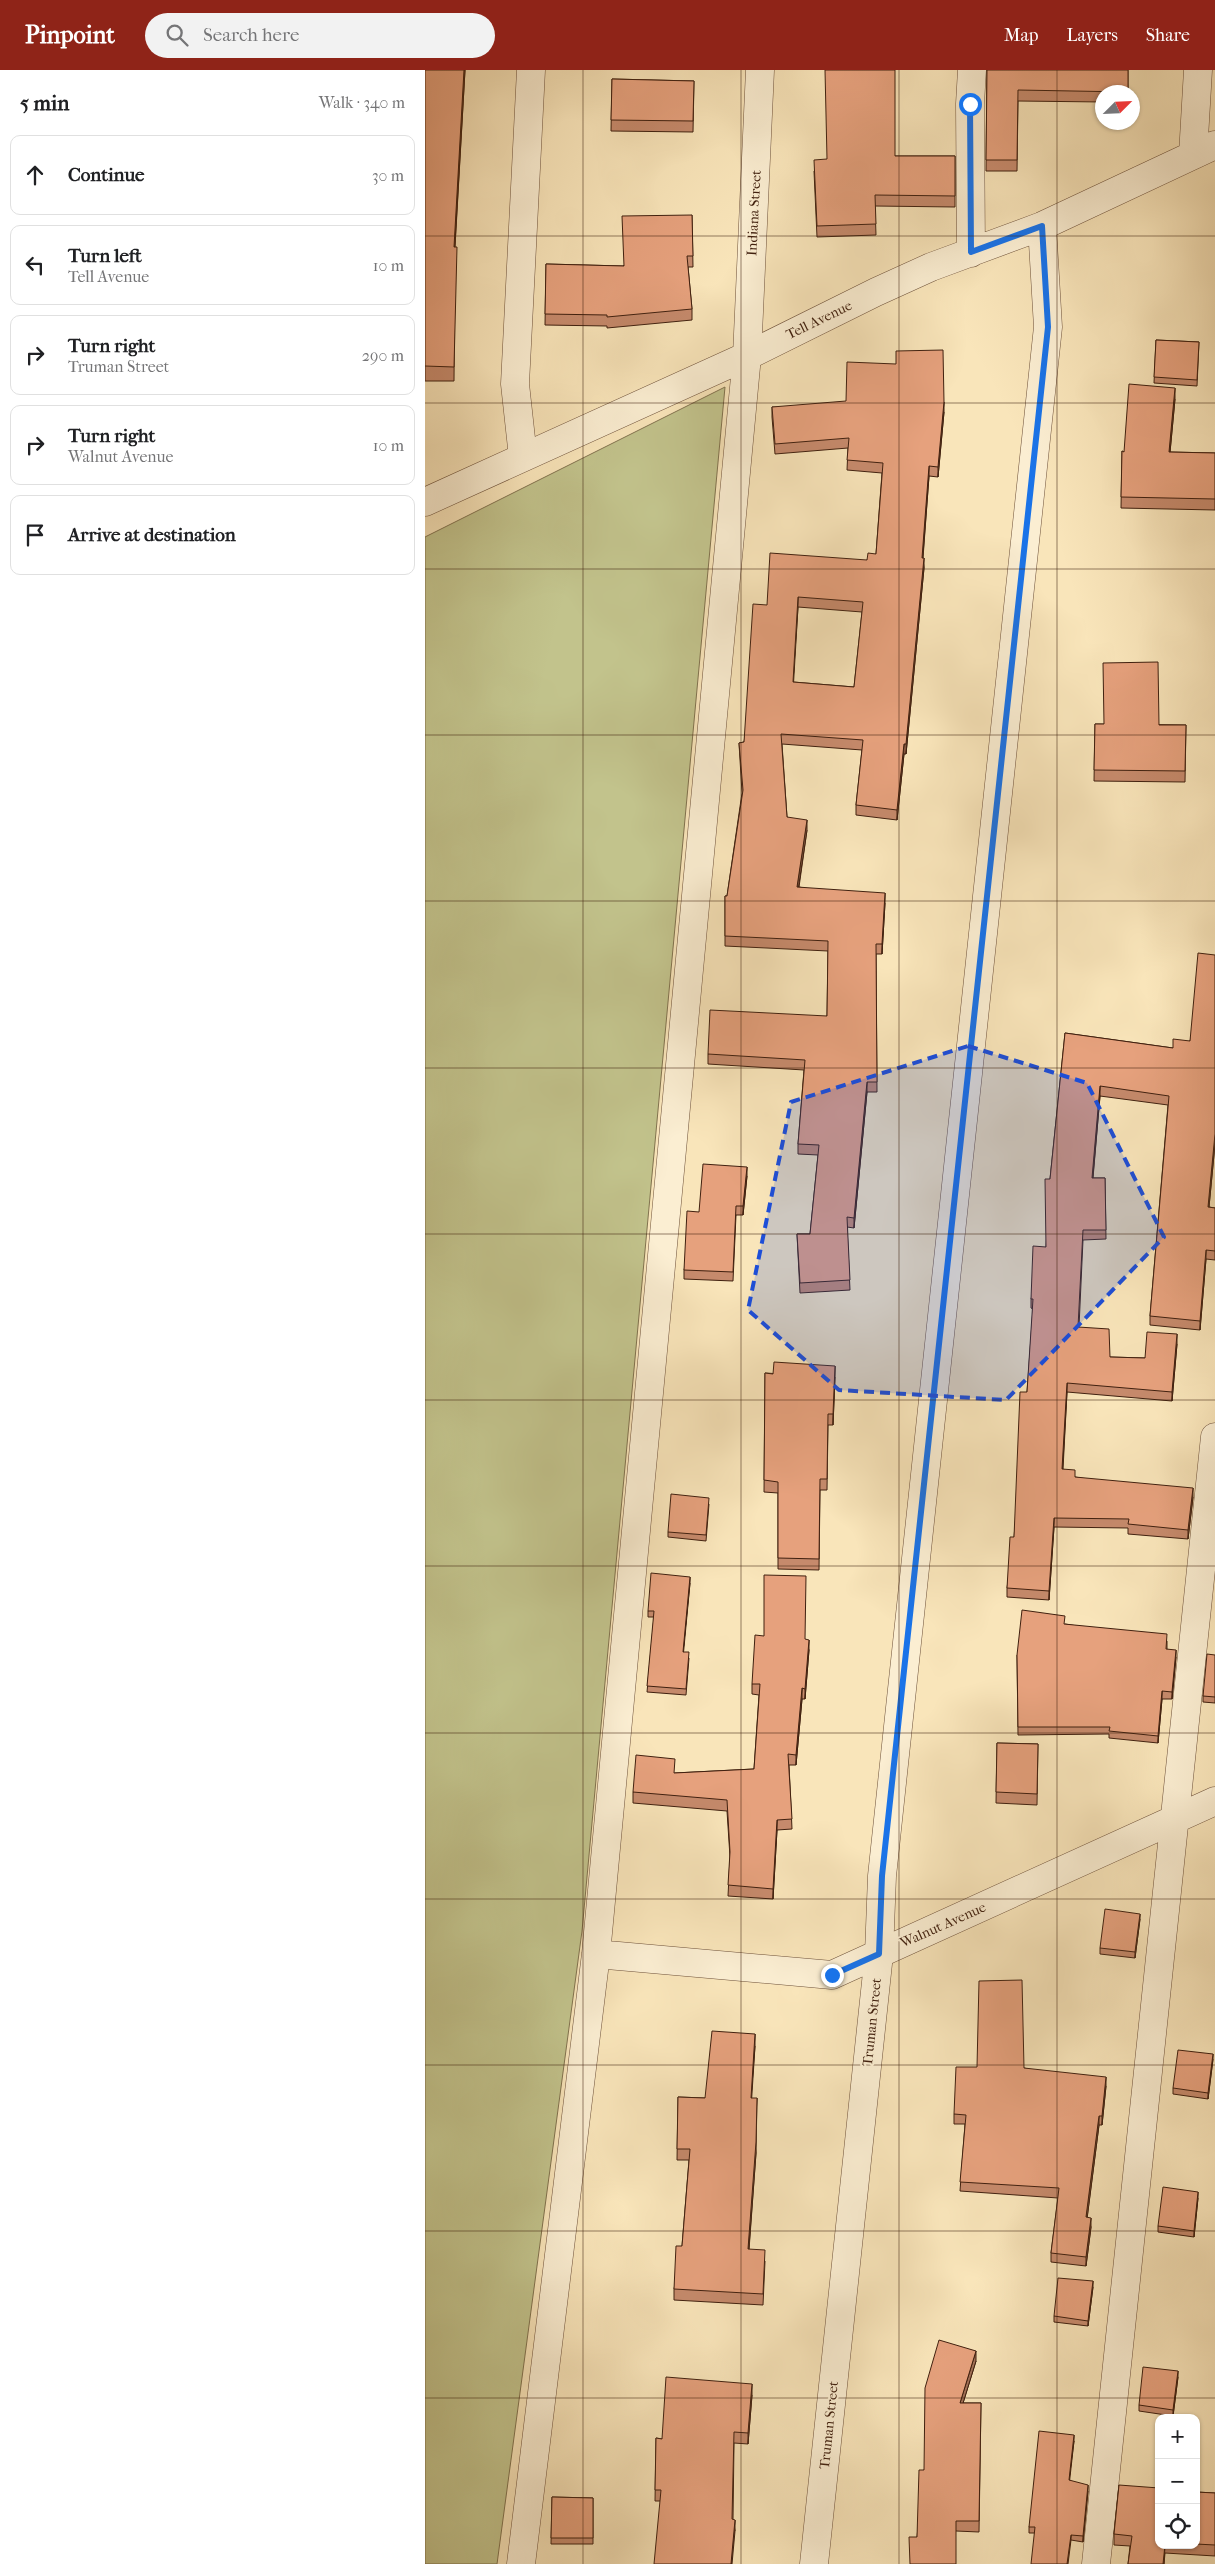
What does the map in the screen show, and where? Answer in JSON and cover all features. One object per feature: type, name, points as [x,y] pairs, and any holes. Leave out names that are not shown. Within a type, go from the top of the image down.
[{"type":"street","points":[[523,457],[515,384],[531,70]]},
{"type":"street","name":"Indiana Street","points":[[521,2564],[597,1954],[747,356],[760,70]]},
{"type":"street","points":[[971,252],[970,104],[972,70]]},
{"type":"street","points":[[1198,70],[1204,150]]},
{"type":"street","name":"Tell Avenue","points":[[425,502],[747,356],[876,292],[971,252],[1042,226],[1204,150]]},
{"type":"street","name":"Truman Street","points":[[814,2564],[879,1954],[883,1866],[1048,327],[1042,226]]},
{"type":"street","points":[[1096,2564],[1215,1437]]},
{"type":"street","name":"Walnut Avenue","points":[[597,1954],[832,1975],[1215,1801]]},
{"type":"highlighted area","points":[[968,1046],[1087,1083],[1164,1237],[1006,1400],[839,1390],[748,1310],[791,1102]]},
{"type":"green space","points":[[725,387],[582,1931],[497,2564],[425,2564],[425,537]]},
{"type":"building","points":[[425,70],[464,70],[454,247],[457,247],[454,367],[425,366]]},
{"type":"building","points":[[825,70],[895,70],[895,156],[955,156],[955,196],[875,195],[876,224],[817,226],[814,160],[827,159]]},
{"type":"building","points":[[987,70],[1128,70],[1128,85],[1095,85],[1095,91],[1018,90],[1017,160],[986,160]]},
{"type":"building","points":[[612,79],[694,81],[693,121],[611,120]]},
{"type":"building","points":[[692,215],[693,256],[687,256],[692,309],[607,317],[607,315],[545,314],[546,264],[624,266],[622,216]]},
{"type":"building","points":[[1156,340],[1199,342],[1197,380],[1154,377]]},
{"type":"building","points":[[943,350],[944,402],[938,467],[929,466],[922,558],[924,558],[906,744],[904,744],[897,810],[856,805],[863,740],[781,734],[787,817],[807,820],[797,887],[885,893],[882,944],[876,944],[877,1082],[867,1082],[854,1218],[847,1217],[850,1280],[800,1283],[797,1234],[810,1234],[819,1145],[798,1144],[805,1060],[708,1054],[710,1010],[827,1016],[828,941],[725,936],[725,896],[727,896],[743,790],[739,743],[744,742],[753,604],[767,605],[770,553],[867,560],[868,553],[876,554],[883,463],[847,460],[849,438],[775,444],[772,407],[846,401],[847,362],[896,364],[896,351]],"holes":[[[798,597],[863,602],[854,687],[793,682]]]},
{"type":"building","points":[[1129,384],[1175,388],[1169,452],[1215,453],[1215,499],[1121,497],[1122,451],[1124,452]]},
{"type":"building","points":[[1158,662],[1159,725],[1186,725],[1185,771],[1094,770],[1095,724],[1104,724],[1103,663]]},
{"type":"building","points":[[1198,953],[1215,955],[1215,1134],[1208,1207],[1215,1208],[1215,1251],[1206,1250],[1200,1321],[1150,1316],[1169,1096],[1100,1086],[1092,1178],[1105,1178],[1106,1230],[1083,1230],[1078,1327],[1109,1329],[1110,1357],[1145,1358],[1147,1332],[1177,1334],[1172,1392],[1067,1383],[1062,1469],[1075,1470],[1075,1477],[1193,1488],[1188,1530],[1128,1524],[1129,1519],[1054,1518],[1049,1591],[1007,1588],[1010,1537],[1014,1537],[1020,1392],[1027,1392],[1033,1299],[1031,1299],[1033,1246],[1046,1247],[1045,1179],[1050,1179],[1065,1033],[1173,1048],[1173,1039],[1190,1041]]},
{"type":"building","points":[[703,1164],[747,1167],[743,1206],[736,1206],[733,1272],[684,1270],[687,1211],[699,1212]]},
{"type":"building","points":[[774,1362],[835,1366],[833,1414],[828,1414],[827,1479],[820,1479],[819,1559],[778,1558],[778,1482],[764,1480],[765,1373],[773,1374]]},
{"type":"building","points":[[671,1494],[709,1498],[706,1535],[668,1532]]},
{"type":"building","points":[[651,1573],[690,1577],[683,1652],[689,1652],[686,1689],[647,1686],[654,1611],[648,1611]]},
{"type":"building","points":[[764,1575],[806,1576],[805,1639],[809,1640],[805,1689],[802,1688],[796,1755],[788,1754],[792,1819],[777,1820],[773,1889],[728,1885],[730,1852],[727,1800],[633,1792],[636,1755],[675,1759],[674,1773],[754,1769],[760,1684],[752,1684],[755,1635],[764,1636]]},
{"type":"building","points":[[1022,1610],[1065,1616],[1064,1624],[1167,1634],[1166,1649],[1176,1650],[1172,1692],[1162,1691],[1158,1736],[1109,1731],[1110,1727],[1018,1727],[1017,1655]]},
{"type":"building","points":[[1207,1654],[1215,1655],[1215,1697],[1203,1696]]},
{"type":"building","points":[[997,1743],[1038,1744],[1037,1794],[996,1792]]},
{"type":"building","points":[[1105,1909],[1140,1914],[1135,1952],[1100,1948]]},
{"type":"building","points":[[1022,1980],[1024,2068],[1106,2077],[1102,2116],[1099,2116],[1086,2217],[1091,2218],[1086,2257],[1051,2253],[1059,2188],[960,2182],[966,2115],[954,2114],[956,2067],[977,2067],[979,1981]]},
{"type":"building","points":[[712,2031],[755,2034],[751,2098],[757,2098],[756,2142],[748,2249],[765,2250],[763,2294],[674,2289],[676,2246],[682,2246],[690,2149],[677,2149],[678,2097],[705,2098]]},
{"type":"building","points":[[1178,2050],[1213,2054],[1208,2093],[1173,2088]]},
{"type":"building","points":[[1163,2187],[1198,2192],[1194,2231],[1158,2226]]},
{"type":"building","points":[[1058,2278],[1093,2281],[1088,2321],[1054,2316]]},
{"type":"building","points":[[939,2340],[976,2351],[960,2403],[981,2403],[979,2521],[956,2521],[956,2564],[910,2564],[909,2537],[917,2537],[919,2470],[924,2470],[925,2388]]},
{"type":"building","points":[[1143,2367],[1178,2371],[1173,2410],[1139,2405]]},
{"type":"building","points":[[666,2377],[752,2384],[748,2433],[734,2432],[732,2519],[735,2520],[731,2564],[654,2564],[661,2490],[655,2490],[656,2438],[662,2439]]},
{"type":"building","points":[[1039,2431],[1074,2435],[1069,2480],[1088,2485],[1083,2536],[1071,2535],[1067,2564],[1031,2564],[1035,2527],[1029,2527]]},
{"type":"building","points":[[1119,2485],[1155,2488],[1155,2549],[1165,2549],[1163,2564],[1128,2564],[1132,2536],[1114,2534]]},
{"type":"building","points":[[1200,2492],[1215,2493],[1215,2545],[1200,2544]]},
{"type":"building","points":[[552,2497],[593,2498],[593,2538],[551,2538]]},
{"type":"route","points":[[832,1975],[879,1954],[882,1876],[1048,327],[1042,226],[971,252],[970,104]]}]
